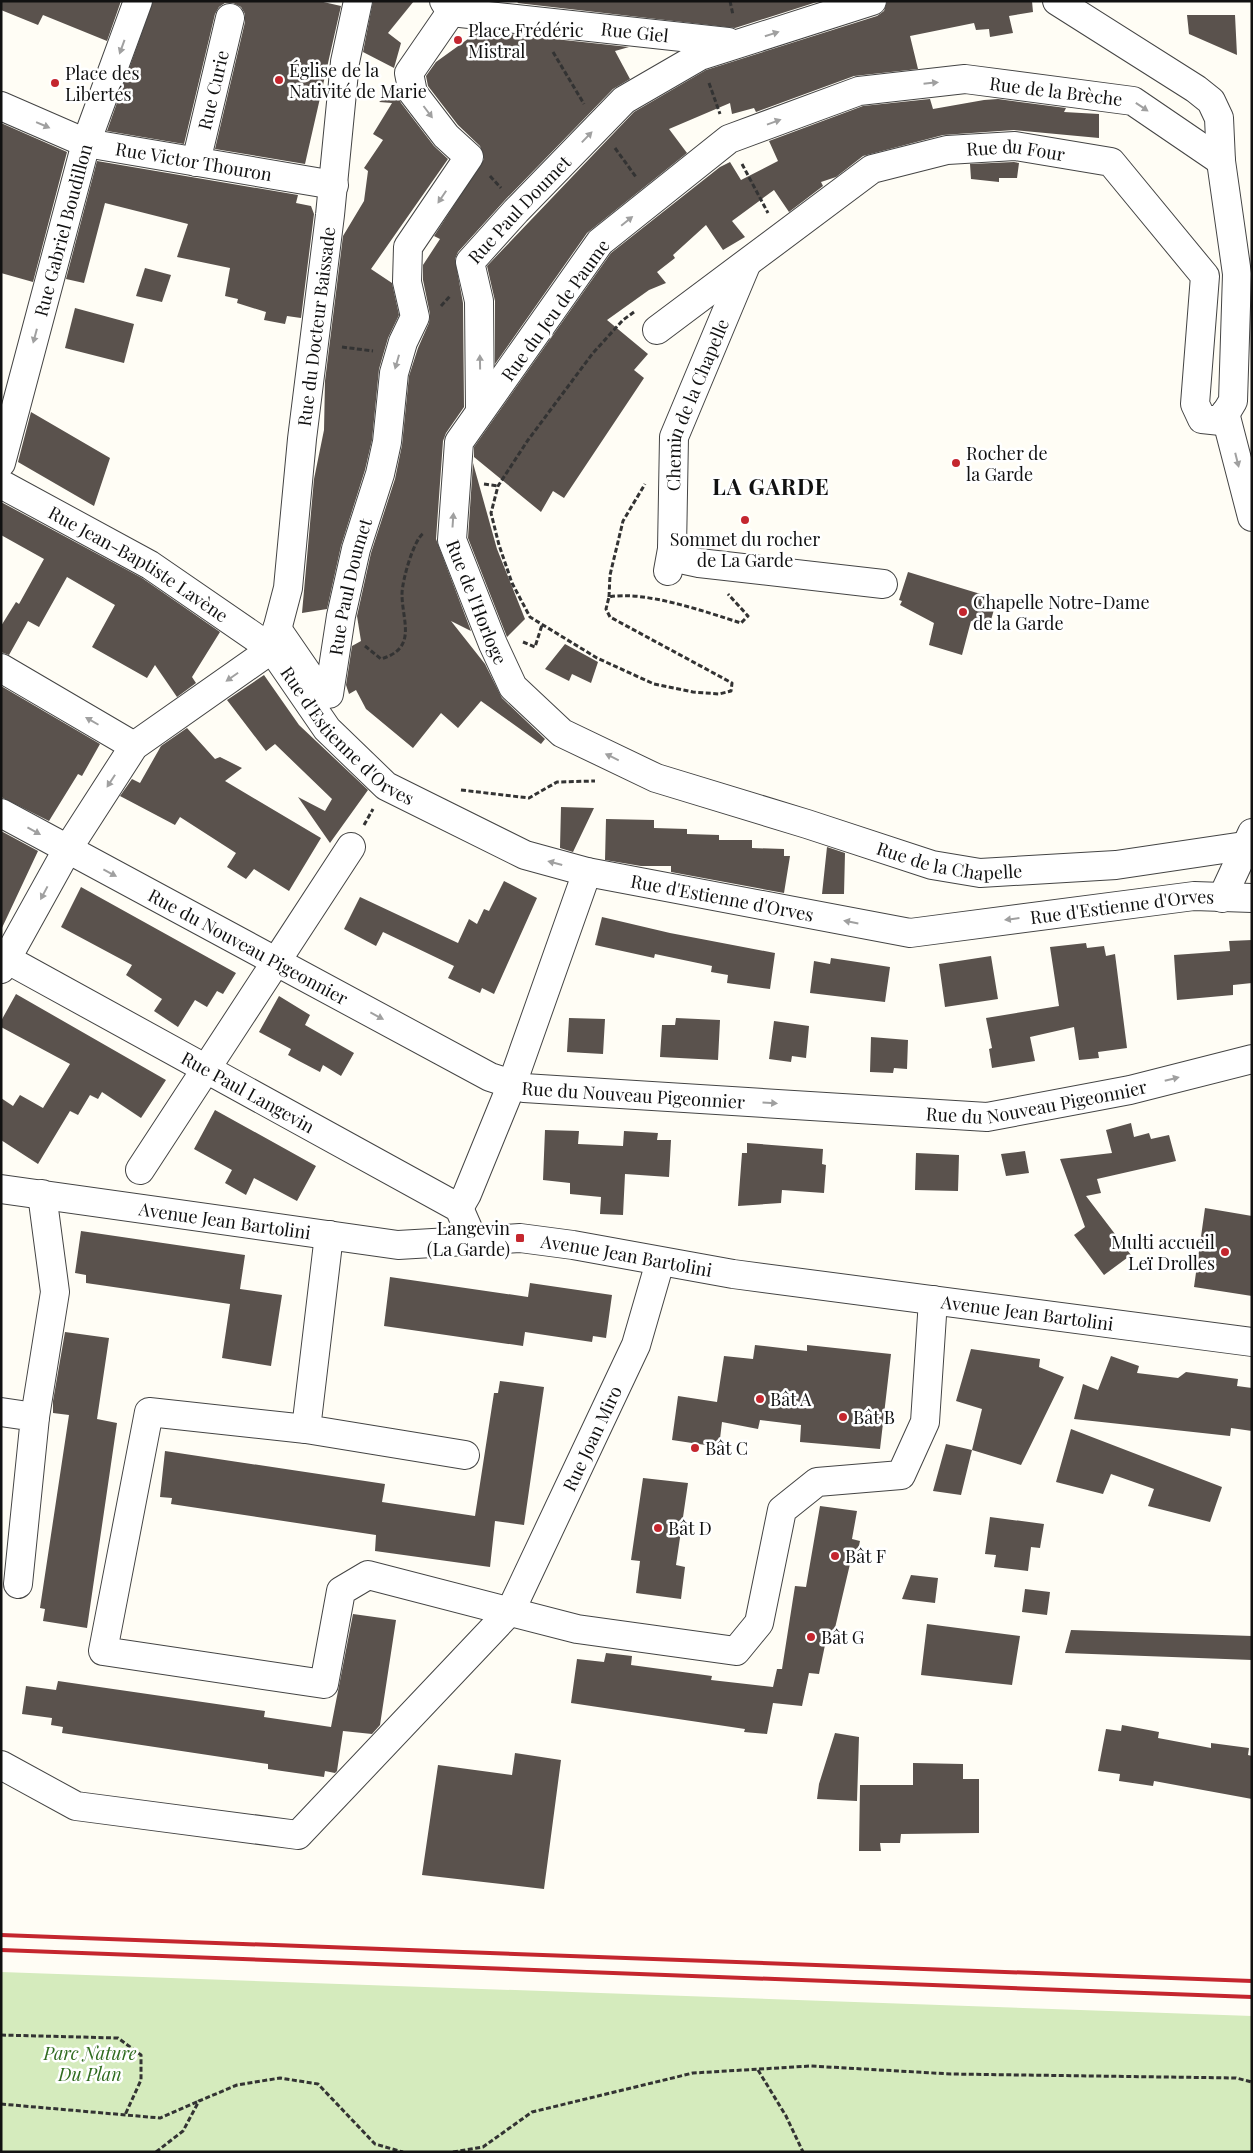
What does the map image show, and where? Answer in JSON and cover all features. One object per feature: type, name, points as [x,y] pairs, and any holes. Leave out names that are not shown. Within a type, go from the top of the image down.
[{"type":"street","name":"Rue Gabriel Boudillon","points":[[1,462],[86,143],[138,1]]},
{"type":"street","name":"Rue du Docteur Baissade","points":[[275,639],[288,588],[302,438],[334,185],[345,62],[358,1]]},
{"type":"street","name":"Rue Paul Doumet","points":[[470,262],[519,208],[624,100],[700,56],[872,1]]},
{"type":"street","points":[[1058,1],[1196,89],[1211,101],[1219,118],[1221,162],[1237,274],[1233,401],[1225,413],[1252,517]]},
{"type":"street","name":"Rue Giel","points":[[448,7],[542,24],[742,44]]},
{"type":"street","points":[[414,316],[407,282],[408,247],[469,157],[446,136],[413,93],[409,73],[448,7]]},
{"type":"street","name":"Rue Curie","points":[[196,162],[230,18]]},
{"type":"street","name":"Rue de la Brèche","points":[[729,139],[859,91],[965,79],[1134,101],[1221,162]]},
{"type":"street","name":"Rue Victor Thouron","points":[[1,106],[86,143],[334,185]]},
{"type":"street","name":"Rue du Jeu de Paume","points":[[480,411],[600,242],[729,139]]},
{"type":"street","name":"Rue du Four","points":[[657,330],[746,266],[872,169],[947,150],[1015,146],[1111,162],[1205,276],[1196,404],[1202,419],[1220,421],[1225,413]]},
{"type":"street","points":[[470,262],[479,300],[480,411]]},
{"type":"street","name":"Chemin de la Chapelle","points":[[746,266],[674,437],[670,560],[686,560],[883,584]]},
{"type":"street","name":"Rue Paul Doumet","points":[[275,639],[321,692],[329,694],[341,616],[356,549],[382,466],[390,423],[394,373],[399,354],[414,316]]},
{"type":"street","name":"Rue de l'Horloge","points":[[480,411],[459,442],[452,540],[493,644],[513,688],[562,733],[656,778]]},
{"type":"street","name":"Rue Jean-Baptiste Lavène","points":[[1,484],[150,565],[275,639]]},
{"type":"street","points":[[4,962],[67,850],[134,746],[275,639]]},
{"type":"street","name":"Rue d'Estienne d'Orves","points":[[275,639],[327,728],[386,786],[525,856],[587,872],[910,932],[1194,896],[1252,898]]},
{"type":"street","points":[[1,668],[134,746]]},
{"type":"street","name":"Rue de la Chapelle","points":[[656,778],[807,824],[932,865],[980,874],[1116,865],[1249,843]]},
{"type":"street","name":"Rue du Nouveau Pigeonnier","points":[[1,813],[490,1077],[524,1088],[987,1117],[1130,1090],[1252,1059]]},
{"type":"street","points":[[1222,898],[1249,843]]},
{"type":"street","points":[[140,1170],[351,847]]},
{"type":"street","points":[[473,1240],[459,1208],[467,1194],[512,1084],[587,872]]},
{"type":"street","name":"Rue Paul Langevin","points":[[4,962],[207,1068],[459,1208]]},
{"type":"street","name":"Avenue Jean Bartolini","points":[[1,1189],[398,1245],[520,1238],[573,1245],[734,1274],[1252,1342]]},
{"type":"street","points":[[18,1584],[35,1417],[55,1292],[42,1194]]},
{"type":"street","points":[[306,1429],[329,1235]]},
{"type":"street","name":"Rue Joan Miro","points":[[1,1765],[76,1806],[298,1835],[511,1610],[636,1344],[660,1262]]},
{"type":"street","points":[[465,1456],[306,1429],[150,1412],[103,1651],[324,1684],[341,1591],[368,1576],[511,1610],[577,1629],[736,1651],[759,1623],[782,1510],[817,1482],[901,1475],[925,1422],[933,1300]]},
{"type":"street","points":[[1,1412],[35,1417]]},
{"type":"path","points":[[700,56],[729,139],[770,218],[806,220]]},
{"type":"path","points":[[469,157],[519,208]]},
{"type":"path","name":"Rue Paul Doumet","points":[[414,316],[429,317],[447,300],[470,262]]},
{"type":"path","points":[[638,310],[623,320],[593,353],[528,440],[498,486],[491,513],[512,583],[530,617],[597,658],[654,684],[693,692],[719,694],[732,691],[732,683],[610,617],[606,609],[609,597],[610,575],[623,520],[649,479]]},
{"type":"path","points":[[314,343],[399,354]]},
{"type":"path","points":[[341,616],[360,642],[374,656],[381,659],[396,652],[405,639],[407,631],[402,592],[414,545],[420,535],[430,530],[453,530]]},
{"type":"path","points":[[609,597],[623,594],[680,605],[741,623],[748,616],[699,563]]},
{"type":"path","points":[[436,811],[458,790],[529,798],[557,782],[596,781]]},
{"type":"path","points":[[351,847],[386,786]]},
{"type":"path","points":[[1,2035],[118,2038],[141,2055],[141,2080],[124,2115]]},
{"type":"path","points":[[453,2152],[483,2147],[532,2112],[694,2072],[811,2066],[951,2074],[1236,2078],[1252,2082]]},
{"type":"path","points":[[757,2069],[786,2116],[803,2152]]},
{"type":"path","points":[[1,2104],[160,2118],[237,2085],[280,2078],[318,2084],[375,2144],[403,2152]]},
{"type":"path","points":[[156,2152],[183,2131],[199,2101]]},
{"type":"green space","name":"Parc Nature Du Plan","points":[[1,1972],[1252,2016],[1252,2152],[1,2152]]},
{"type":"building","points":[[1,1],[121,1],[107,41],[43,15],[38,25],[1,10]]},
{"type":"building","points":[[153,1],[319,1],[341,6],[305,164],[215,149],[245,22],[245,14],[241,7],[233,3],[225,3],[219,7],[215,14],[184,144],[107,131]]},
{"type":"building","points":[[373,1],[414,1],[388,33],[401,43],[394,68],[363,52]]},
{"type":"building","points":[[520,1],[820,1],[735,28],[517,3]]},
{"type":"building","points":[[887,1],[1032,1],[1033,12],[1009,16],[1013,33],[990,37],[989,29],[976,30],[974,23],[910,36],[918,69],[854,76],[756,112],[754,108],[732,114],[730,103],[669,129],[687,153],[587,233],[495,364],[495,301],[487,266],[634,112],[706,70],[877,16],[884,11]]},
{"type":"building","points":[[1187,15],[1235,15],[1237,55],[1189,34]]},
{"type":"building","points":[[479,31],[629,47],[615,51],[630,79],[613,89],[505,200],[458,252],[455,259],[463,303],[464,407],[446,433],[443,441],[436,539],[471,631],[451,621],[485,664],[502,698],[545,739],[541,744],[481,701],[458,728],[441,713],[413,748],[366,709],[356,690],[349,694],[346,685],[352,646],[361,641],[357,616],[371,553],[395,479],[402,445],[409,376],[429,323],[430,314],[423,280],[423,265],[440,239],[434,236],[484,159],[480,146],[458,125],[428,86],[426,76],[436,62]]},
{"type":"building","points":[[396,90],[401,103],[434,146],[448,159],[371,269],[392,283],[399,315],[388,338],[379,369],[372,440],[365,470],[341,546],[327,609],[302,613],[314,479],[324,430],[325,381],[343,236],[364,201],[368,171],[364,168],[383,140],[373,134],[392,103],[379,102]]},
{"type":"building","points":[[930,99],[933,109],[998,99],[1066,108],[1064,112],[1099,114],[1099,138],[1014,130],[943,135],[863,156],[836,177],[821,182],[823,186],[789,212],[774,190],[732,221],[745,237],[723,250],[706,225],[673,255],[675,258],[657,272],[666,283],[649,290],[607,320],[648,354],[634,370],[644,378],[564,498],[553,491],[541,512],[474,457],[474,447],[611,253],[720,167],[730,162],[741,180],[778,161],[769,141],[863,106]]},
{"type":"building","points":[[1,123],[67,152],[33,282],[1,273]]},
{"type":"building","points":[[97,161],[298,195],[296,203],[311,206],[314,214],[301,318],[287,316],[285,324],[264,320],[266,312],[237,303],[238,299],[225,296],[230,268],[177,257],[188,224],[105,203],[84,283],[66,279]]},
{"type":"building","points":[[1019,163],[1017,178],[999,178],[999,182],[971,179],[970,164]]},
{"type":"building","points":[[145,268],[171,275],[162,302],[136,296]]},
{"type":"building","points":[[75,308],[134,324],[124,363],[65,348]]},
{"type":"building","points":[[31,412],[110,458],[94,506],[18,462]]},
{"type":"building","points":[[473,463],[497,549],[525,619],[507,637],[468,538]]},
{"type":"building","points":[[1,502],[142,578],[220,632],[192,677],[196,683],[177,697],[155,665],[147,678],[92,647],[115,605],[67,577],[39,627],[28,621],[9,655],[1,652],[1,626],[16,602],[19,604],[44,559],[1,535]]},
{"type":"building","name":"Chapelle Notre-Dame de la Garde","points":[[908,572],[997,599],[989,627],[971,621],[962,655],[929,645],[934,623],[900,605],[902,601],[899,600]]},
{"type":"building","points":[[565,644],[598,662],[591,683],[572,674],[569,681],[545,669]]},
{"type":"building","points":[[264,675],[299,725],[368,790],[330,843],[298,797],[325,811],[332,799],[275,744],[266,751],[227,700]]},
{"type":"building","points":[[1,686],[100,744],[82,776],[78,774],[49,821],[1,797]]},
{"type":"building","points":[[187,728],[215,759],[220,757],[242,768],[225,781],[321,838],[289,891],[254,869],[246,879],[227,867],[236,853],[180,817],[175,825],[120,796],[132,779],[140,783],[161,746]]},
{"type":"building","points":[[561,807],[594,808],[573,852],[560,848]]},
{"type":"building","points":[[606,819],[654,820],[654,828],[687,829],[687,834],[719,835],[719,840],[752,840],[752,848],[784,849],[784,856],[790,856],[784,893],[671,872],[671,866],[641,866],[605,860]]},
{"type":"building","points":[[1,831],[38,851],[1,930]]},
{"type":"building","points":[[827,847],[845,853],[844,894],[822,894]]},
{"type":"building","points":[[504,881],[537,898],[494,994],[482,988],[480,993],[448,978],[454,966],[383,932],[376,946],[344,929],[360,897],[458,943],[469,919],[477,924],[484,909],[489,911]]},
{"type":"building","points":[[81,887],[236,973],[223,994],[217,991],[207,1007],[195,1000],[178,1027],[154,1011],[162,999],[126,975],[132,965],[61,927]]},
{"type":"building","points":[[602,917],[670,933],[775,953],[770,989],[727,983],[728,975],[711,972],[712,966],[655,954],[654,958],[595,945]]},
{"type":"building","points":[[1252,940],[1252,983],[1233,985],[1233,995],[1177,1000],[1174,955],[1230,951],[1229,941]]},
{"type":"building","points":[[1086,943],[1087,948],[1104,946],[1106,956],[1115,954],[1127,1048],[1098,1052],[1099,1058],[1079,1060],[1074,1027],[1030,1037],[1035,1061],[992,1068],[989,1049],[992,1048],[986,1018],[1059,1006],[1050,947]]},
{"type":"building","points":[[991,956],[998,999],[945,1007],[939,964]]},
{"type":"building","points":[[831,958],[890,967],[885,1002],[810,993],[814,961],[830,964]]},
{"type":"building","points":[[16,994],[166,1080],[141,1118],[102,1092],[98,1099],[90,1095],[78,1115],[70,1111],[38,1164],[1,1140],[1,1098],[13,1106],[20,1095],[43,1108],[70,1064],[1,1027],[1,1021]]},
{"type":"building","points":[[279,996],[310,1015],[305,1025],[354,1053],[341,1076],[323,1065],[320,1072],[299,1061],[288,1055],[291,1049],[259,1032]]},
{"type":"building","points":[[569,1018],[605,1019],[603,1054],[567,1052]]},
{"type":"building","points":[[676,1018],[720,1020],[718,1060],[660,1057],[662,1025],[675,1025]]},
{"type":"building","points":[[774,1021],[809,1026],[806,1058],[792,1056],[791,1062],[769,1059]]},
{"type":"building","points":[[871,1037],[908,1040],[907,1069],[894,1068],[893,1073],[870,1072]]},
{"type":"building","points":[[215,1110],[316,1166],[297,1201],[254,1178],[246,1195],[225,1183],[232,1170],[194,1149]]},
{"type":"building","points":[[1131,1123],[1134,1137],[1149,1133],[1151,1139],[1169,1135],[1176,1161],[1097,1179],[1101,1193],[1086,1196],[1131,1255],[1104,1275],[1074,1235],[1085,1227],[1060,1159],[1112,1153],[1106,1130]]},
{"type":"building","points":[[545,1130],[579,1131],[578,1144],[623,1146],[624,1131],[658,1133],[657,1140],[671,1140],[669,1177],[625,1174],[623,1215],[600,1214],[601,1197],[570,1194],[570,1183],[543,1180]]},
{"type":"building","points":[[747,1143],[823,1149],[822,1164],[826,1165],[824,1193],[782,1190],[781,1203],[738,1206],[742,1153],[747,1153]]},
{"type":"building","points":[[1025,1151],[1029,1173],[1006,1176],[1001,1154]]},
{"type":"building","points":[[916,1153],[959,1155],[958,1191],[915,1190]]},
{"type":"building","name":"Multi accueil Leï Drolles","points":[[1205,1208],[1252,1216],[1252,1296],[1194,1287]]},
{"type":"building","points":[[81,1231],[245,1255],[240,1289],[282,1295],[271,1366],[222,1358],[230,1304],[86,1283],[86,1275],[75,1273]]},
{"type":"building","points":[[390,1277],[528,1297],[530,1283],[612,1295],[606,1338],[593,1336],[592,1342],[525,1332],[523,1346],[384,1326]]},
{"type":"building","points":[[65,1332],[109,1338],[97,1419],[117,1423],[87,1628],[43,1621],[45,1609],[40,1608],[69,1415],[53,1413],[53,1401]]},
{"type":"building","points":[[755,1345],[807,1351],[807,1345],[891,1354],[880,1449],[800,1442],[801,1425],[760,1420],[758,1429],[722,1422],[719,1447],[672,1440],[678,1396],[717,1402],[724,1356],[753,1359]]},
{"type":"building","points":[[971,1349],[1040,1359],[1039,1367],[1064,1377],[1021,1465],[972,1450],[982,1409],[956,1401]]},
{"type":"building","points":[[1111,1356],[1139,1366],[1137,1373],[1178,1378],[1186,1372],[1238,1379],[1237,1386],[1252,1388],[1252,1431],[1231,1428],[1230,1436],[1074,1419],[1083,1384],[1098,1390]]},
{"type":"building","points":[[500,1381],[544,1387],[524,1525],[495,1521],[490,1567],[375,1551],[376,1535],[171,1504],[172,1498],[160,1497],[165,1451],[385,1484],[382,1502],[475,1516],[494,1393],[498,1393]]},
{"type":"building","points":[[1071,1429],[1222,1487],[1210,1522],[1148,1506],[1154,1489],[1111,1474],[1103,1494],[1056,1482]]},
{"type":"building","points":[[946,1444],[972,1450],[961,1495],[933,1491]]},
{"type":"building","name":"Bât D","points":[[643,1478],[688,1483],[676,1565],[685,1567],[681,1599],[636,1593],[640,1561],[631,1560]]},
{"type":"building","points":[[820,1506],[857,1511],[852,1539],[860,1541],[855,1564],[850,1564],[831,1645],[825,1645],[819,1674],[809,1673],[802,1706],[773,1703],[767,1734],[744,1732],[745,1729],[571,1703],[577,1659],[604,1662],[606,1653],[632,1656],[631,1665],[712,1676],[711,1680],[773,1687],[777,1669],[782,1669],[795,1586],[806,1587]]},
{"type":"building","points":[[990,1517],[1044,1524],[1040,1548],[1031,1547],[1028,1571],[994,1567],[996,1555],[985,1554]]},
{"type":"building","points":[[911,1575],[938,1578],[935,1603],[902,1599]]},
{"type":"building","points":[[1025,1589],[1050,1592],[1047,1615],[1022,1612]]},
{"type":"building","points":[[353,1614],[396,1620],[380,1725],[372,1734],[343,1731],[337,1771],[335,1773],[325,1771],[324,1777],[268,1769],[268,1764],[62,1733],[63,1727],[51,1725],[52,1718],[22,1714],[26,1686],[56,1690],[58,1681],[265,1711],[264,1717],[331,1727]]},
{"type":"building","points":[[927,1624],[1020,1636],[1012,1685],[921,1675]]},
{"type":"building","points":[[1071,1630],[1252,1636],[1252,1660],[1065,1653]]},
{"type":"building","points":[[1122,1725],[1159,1732],[1158,1738],[1211,1748],[1211,1743],[1249,1748],[1248,1755],[1252,1756],[1252,1799],[1154,1781],[1153,1786],[1119,1781],[1120,1774],[1098,1771],[1106,1729],[1121,1731]]},
{"type":"building","points":[[835,1733],[859,1737],[857,1801],[817,1799],[819,1784]]},
{"type":"building","points":[[515,1753],[561,1760],[544,1889],[422,1875],[438,1765],[512,1775]]},
{"type":"building","points":[[913,1763],[963,1764],[963,1779],[979,1779],[979,1833],[901,1834],[900,1843],[880,1843],[881,1851],[859,1851],[860,1785],[913,1785]]},
{"type":"railway","points":[[1,1935],[1252,1981]]},
{"type":"railway","points":[[1,1950],[1252,1997]]},
{"type":"place","name":"Place Frédéric Mistral","points":[[458,40]]},
{"type":"place","name":"Église de la Nativité de Marie","points":[[279,80]]},
{"type":"place","name":"Place des Libertés","points":[[55,83]]},
{"type":"place","name":"Rocher de la Garde","points":[[956,463]]},
{"type":"place","name":"Sommet du rocher de La Garde","points":[[745,520]]},
{"type":"place","name":"Chapelle Notre-Dame de la Garde","points":[[963,612]]},
{"type":"place","name":"Langevin (La Garde)","points":[[520,1238]]},
{"type":"place","name":"Multi accueil Leï Drolles","points":[[1225,1252]]},
{"type":"place","name":"Bât A","points":[[760,1399]]},
{"type":"place","name":"Bât B","points":[[843,1417]]},
{"type":"place","name":"Bât C","points":[[695,1448]]},
{"type":"place","name":"Bât D","points":[[658,1528]]},
{"type":"place","name":"Bât F","points":[[835,1556]]},
{"type":"place","name":"Bât G","points":[[811,1637]]},
{"type":"district","name":"LA GARDE","points":[[771,486]]}]
